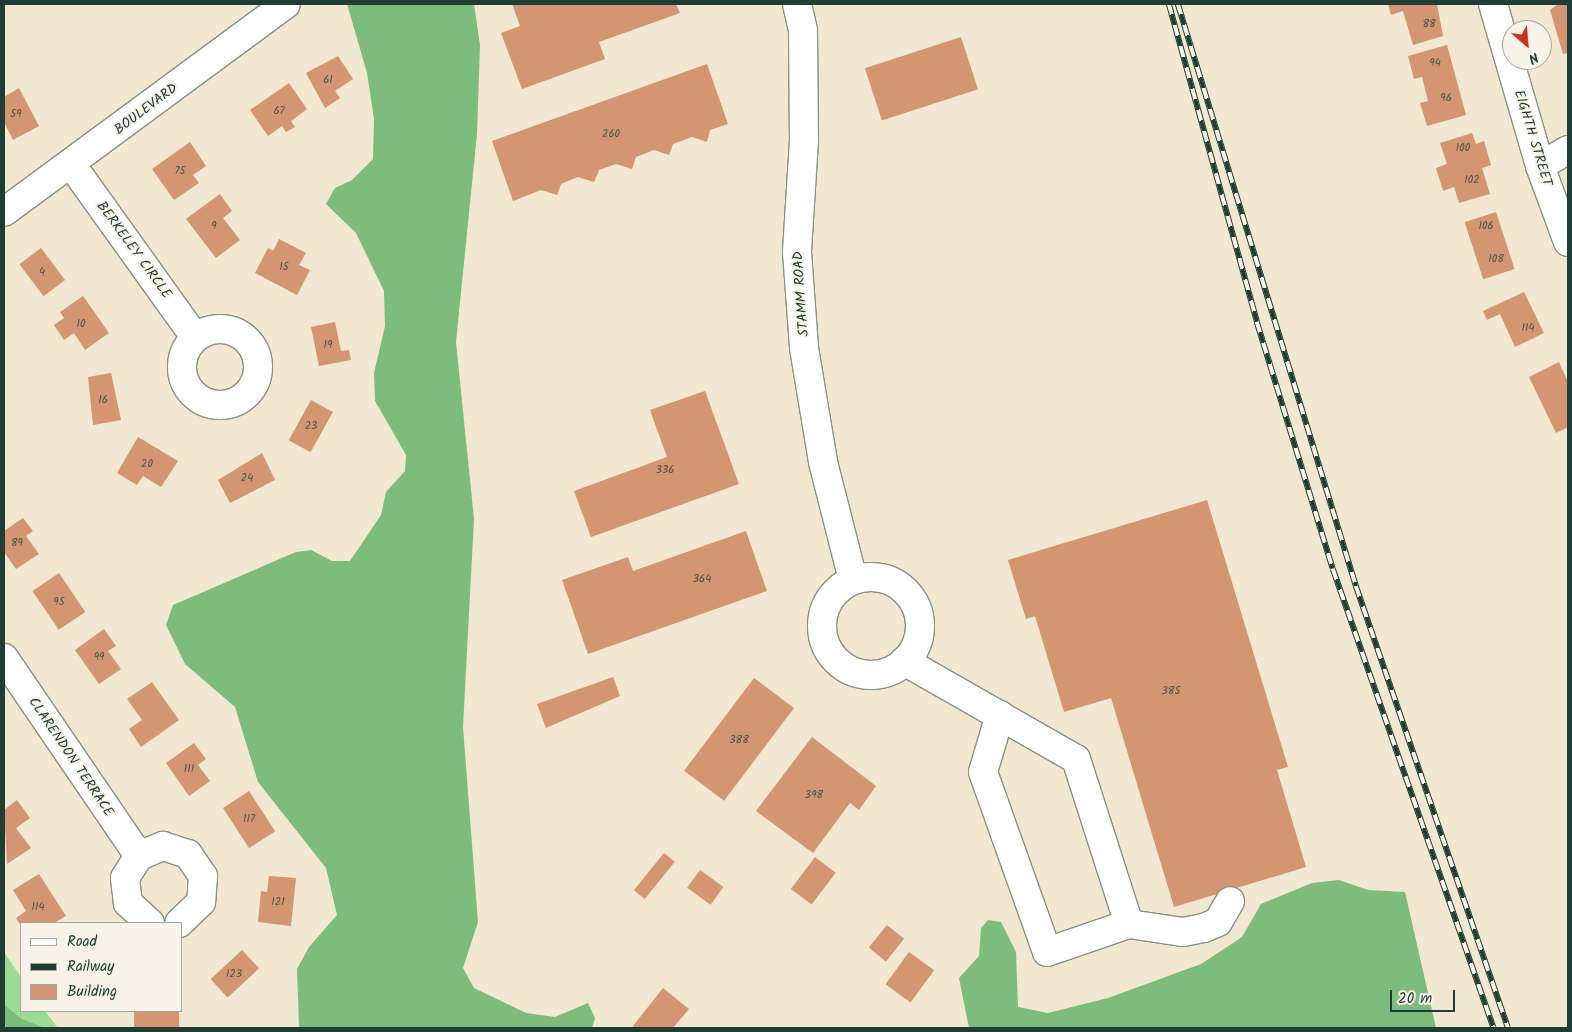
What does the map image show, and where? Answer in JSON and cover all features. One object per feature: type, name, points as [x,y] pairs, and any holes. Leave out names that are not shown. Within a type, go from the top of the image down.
[{"type":"street","name":"BOULEVARD","points":[[4,210],[71,164],[286,4]]},
{"type":"street","name":"STAMM ROAD","points":[[797,4],[803,30],[804,140],[797,252],[804,348],[823,462],[853,580]]},
{"type":"street","name":"EIGHTH STREET","points":[[1493,4],[1540,166],[1568,242]]},
{"type":"street","points":[[1540,166],[1568,150]]},
{"type":"street","name":"BERKELEY CIRCLE","points":[[71,164],[195,337]]},
{"type":"street","points":[[872,576],[891,581],[911,600],[920,626],[915,645],[904,661],[888,672],[869,675],[850,670],[835,660],[825,643],[822,624],[826,606],[836,590],[853,580],[872,576]]},
{"type":"street","name":"CLARENDON TERRACE","points":[[4,658],[139,856]]},
{"type":"street","points":[[904,661],[1076,759],[1129,924]]},
{"type":"street","points":[[1000,715],[983,772],[1047,952],[1129,924],[1183,932],[1204,928],[1218,922],[1230,900]]},
{"type":"street","points":[[148,922],[136,914],[124,891],[130,865],[139,856],[163,846],[188,854],[198,864],[203,876],[201,902],[180,922]]},
{"type":"green space","points":[[347,4],[474,4],[480,45],[477,134],[456,342],[474,519],[463,727],[478,922],[463,968],[474,988],[526,1013],[555,1017],[588,1003],[595,1018],[592,1028],[299,1028],[297,969],[309,947],[337,915],[326,868],[258,782],[235,707],[185,664],[166,625],[173,605],[296,552],[311,550],[332,561],[350,561],[381,515],[386,492],[405,471],[406,455],[375,401],[374,373],[385,326],[384,291],[356,233],[326,204],[335,188],[352,180],[373,159],[374,119],[367,73]]},
{"type":"green space","points":[[1339,880],[1368,890],[1405,892],[1436,1028],[969,1028],[959,978],[979,956],[981,928],[988,920],[1001,922],[1016,952],[1018,1007],[1048,1013],[1108,998],[1201,964],[1242,937],[1261,904],[1312,883]]},
{"type":"green space","points":[[4,952],[20,976],[20,1012],[46,1012],[58,1028],[4,1028]]},
{"type":"green space","points":[[4,1005],[22,1019],[45,1028],[4,1028]]},
{"type":"building","points":[[512,4],[676,4],[680,13],[599,42],[605,59],[522,89],[501,33],[520,26]]},
{"type":"building","points":[[1388,4],[1437,4],[1443,36],[1413,45],[1403,11],[1391,15]]},
{"type":"building","points":[[1558,4],[1568,4],[1568,53],[1563,54],[1550,10]]},
{"type":"building","points":[[961,37],[978,89],[882,121],[865,68]]},
{"type":"building","points":[[1447,45],[1466,115],[1427,126],[1420,103],[1428,101],[1422,77],[1414,79],[1408,56]]},
{"type":"building","points":[[338,56],[353,79],[335,91],[340,98],[325,108],[306,73]]},
{"type":"building","points":[[707,64],[728,124],[710,130],[707,142],[692,137],[673,144],[669,155],[654,150],[636,157],[632,169],[616,164],[599,170],[594,182],[578,177],[561,184],[557,195],[541,190],[513,201],[492,141]]},
{"type":"building","points":[[289,83],[307,109],[291,121],[295,127],[286,132],[282,126],[268,136],[250,110]]},
{"type":"building","points":[[19,88],[39,126],[13,140],[4,122],[4,97]]},
{"type":"building","points":[[1472,133],[1476,144],[1484,141],[1491,165],[1482,168],[1490,194],[1459,203],[1454,187],[1443,191],[1436,168],[1447,164],[1440,143]]},
{"type":"building","points":[[190,142],[206,166],[193,175],[199,183],[174,200],[152,169]]},
{"type":"building","points":[[220,194],[232,211],[223,218],[240,240],[216,258],[186,219]]},
{"type":"building","points":[[1496,212],[1515,269],[1483,279],[1465,222]]},
{"type":"building","points":[[279,239],[306,253],[299,265],[310,270],[297,295],[255,273],[268,248],[273,251]]},
{"type":"building","points":[[41,248],[65,280],[44,296],[19,264]]},
{"type":"building","points":[[1524,292],[1544,333],[1515,347],[1500,314],[1487,320],[1483,311]]},
{"type":"building","points":[[83,296],[109,333],[85,350],[74,333],[64,340],[54,325],[64,318],[60,312]]},
{"type":"building","points":[[335,322],[341,351],[349,350],[351,360],[319,366],[311,327]]},
{"type":"building","points":[[1559,362],[1568,382],[1568,427],[1556,433],[1529,377]]},
{"type":"building","points":[[111,373],[121,420],[93,425],[88,377]]},
{"type":"building","points":[[705,391],[739,484],[591,537],[574,491],[667,457],[650,410]]},
{"type":"building","points":[[311,400],[333,412],[311,452],[289,440]]},
{"type":"building","points":[[138,437],[178,461],[161,487],[143,476],[137,485],[117,473]]},
{"type":"building","points":[[262,453],[275,480],[230,503],[218,480]]},
{"type":"building","points":[[1207,500],[1288,767],[1277,770],[1306,867],[1174,907],[1111,698],[1064,712],[1035,616],[1026,619],[1008,560]]},
{"type":"building","points":[[23,518],[33,531],[26,536],[39,554],[16,569],[4,552],[4,531]]},
{"type":"building","points":[[746,531],[767,591],[588,654],[562,580],[628,557],[633,571]]},
{"type":"building","points":[[59,573],[85,612],[59,630],[32,591]]},
{"type":"building","points":[[104,629],[116,646],[108,651],[121,669],[99,684],[75,650]]},
{"type":"building","points":[[613,677],[620,696],[546,728],[537,704]]},
{"type":"building","points":[[754,678],[794,708],[724,801],[684,771]]},
{"type":"building","points":[[152,682],[179,720],[141,747],[129,729],[142,720],[127,699]]},
{"type":"building","points":[[812,737],[876,786],[859,810],[850,803],[813,853],[756,811]]},
{"type":"building","points":[[194,743],[206,759],[198,765],[210,781],[189,796],[166,763]]},
{"type":"building","points":[[249,791],[275,831],[249,848],[223,808]]},
{"type":"building","points":[[17,800],[30,818],[16,828],[31,848],[7,864],[4,810]]},
{"type":"building","points":[[664,853],[675,862],[645,899],[634,890]]},
{"type":"building","points":[[815,857],[836,873],[812,905],[791,889]]},
{"type":"building","points":[[700,870],[723,887],[711,905],[687,888]]},
{"type":"building","points":[[39,874],[66,916],[56,922],[20,922],[20,924],[16,918],[26,911],[13,890]]},
{"type":"building","points":[[269,876],[296,878],[291,926],[258,922],[261,891],[267,892]]},
{"type":"building","points":[[887,925],[904,939],[886,961],[869,948]]},
{"type":"building","points":[[242,950],[259,968],[228,998],[211,979]]},
{"type":"building","points":[[909,952],[934,970],[911,1003],[885,984]]},
{"type":"building","points":[[663,988],[689,1009],[673,1028],[636,1028],[633,1026]]},
{"type":"building","points":[[134,1012],[179,1012],[179,1027],[134,1027]]},
{"type":"railway","points":[[1169,4],[1257,322],[1333,569],[1494,1028]]},
{"type":"railway","points":[[1178,4],[1356,586],[1508,1028]]}]
